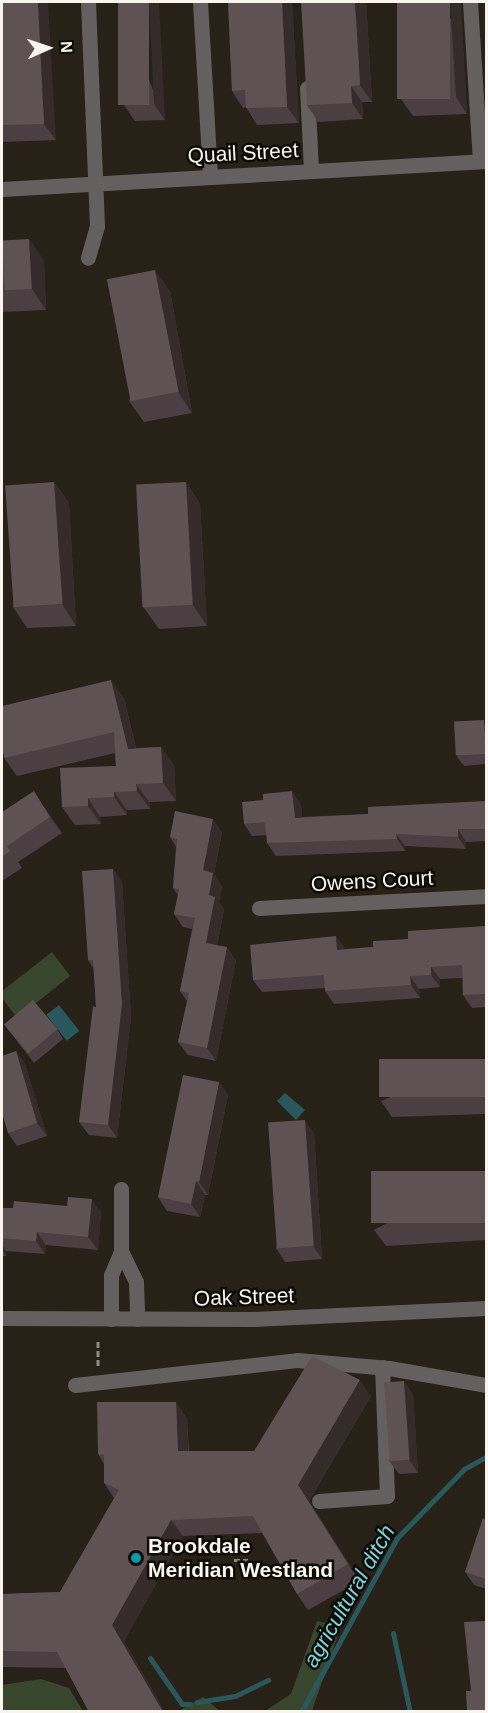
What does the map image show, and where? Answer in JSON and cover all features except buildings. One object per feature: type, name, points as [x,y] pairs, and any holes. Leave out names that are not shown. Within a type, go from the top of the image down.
[{"type":"street","points":[[88,2],[98,226],[88,258]]},
{"type":"street","points":[[200,2],[210,176]]},
{"type":"street","points":[[470,2],[483,161]]},
{"type":"street","points":[[306,69],[311,170]]},
{"type":"street","name":"Quail Street","points":[[2,189],[483,161]]},
{"type":"street","name":"Owens Court","points":[[260,908],[486,896]]},
{"type":"street","points":[[111,1319],[111,1275],[121,1251],[121,1189]]},
{"type":"street","points":[[121,1251],[136,1282],[137,1319]]},
{"type":"street","name":"Oak Street","points":[[2,1318],[253,1319],[486,1308]]},
{"type":"street","points":[[75,1385],[297,1360],[382,1367],[486,1385]]},
{"type":"street","points":[[319,1501],[387,1496],[382,1367]]},
{"type":"path","points":[[98,1341],[98,1366]]},
{"type":"path","points":[[234,1560],[248,1560]]},
{"type":"green space","points":[[52,952],[70,976],[17,1018],[2,998],[2,991]]},
{"type":"green space","points":[[317,1621],[341,1626],[312,1711],[265,1711],[291,1694]]},
{"type":"green space","points":[[41,1679],[69,1688],[83,1711],[2,1711],[2,1685]]},
{"type":"green space","points":[[203,1697],[220,1711],[179,1711]]},
{"type":"water","points":[[59,1005],[79,1031],[67,1041],[46,1015]]},
{"type":"water","points":[[285,1093],[305,1110],[296,1120],[277,1101]]},
{"type":"waterway","name":"agricultural ditch","points":[[301,1712],[397,1538],[464,1469],[486,1457]]},
{"type":"waterway","points":[[393,1633],[410,1712]]},
{"type":"waterway","points":[[150,1658],[182,1704],[190,1704]]},
{"type":"waterway","points":[[197,1702],[235,1696],[268,1680]]},
{"type":"place","name":"Brookdale Meridian Westland","points":[[136,1558]]}]
